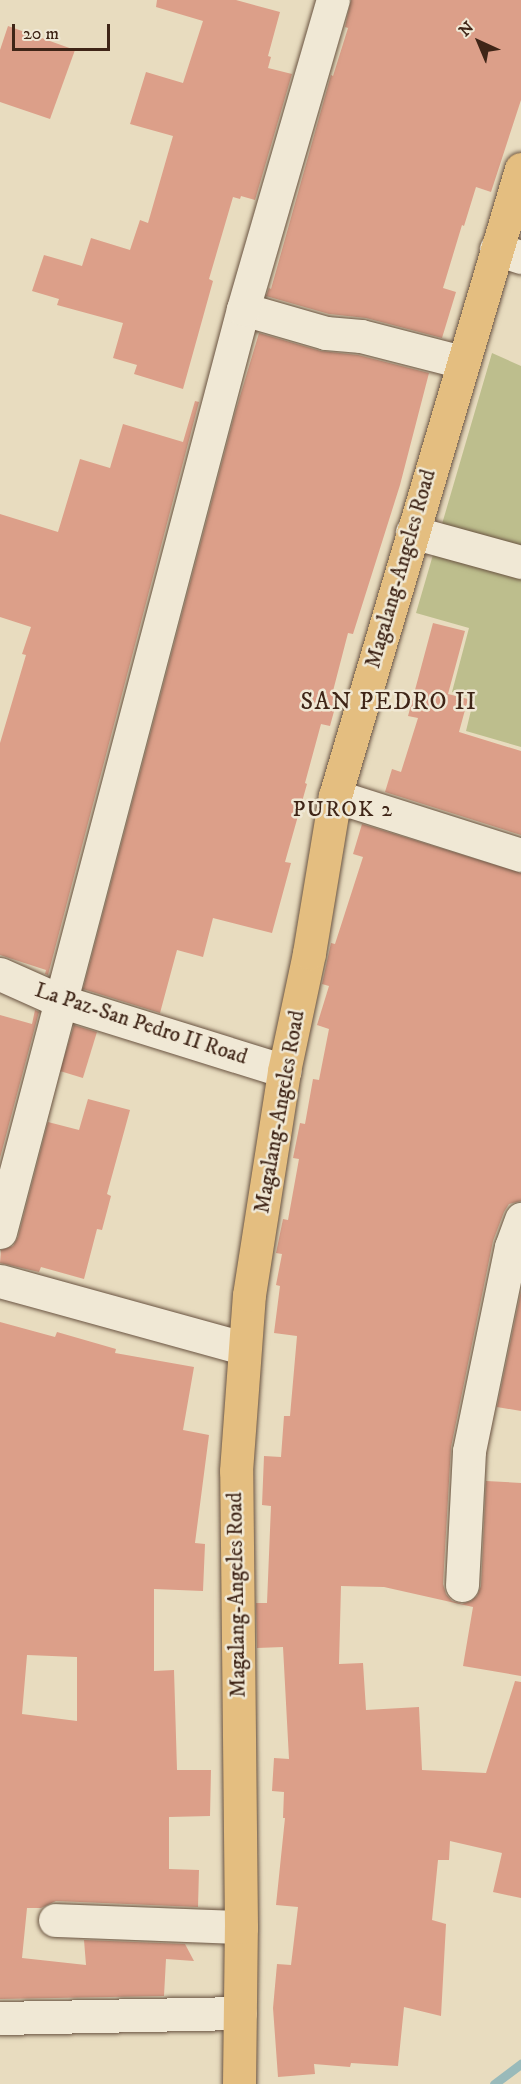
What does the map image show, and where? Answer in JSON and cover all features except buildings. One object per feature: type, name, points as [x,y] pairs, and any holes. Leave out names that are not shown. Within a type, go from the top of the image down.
[{"type":"main road","name":"Magalang-Angeles Road","points":[[239,2084],[236,1471],[244,1348],[284,1071],[309,953],[335,796],[462,363],[508,253],[521,169]]},
{"type":"street","points":[[0,1232],[63,1002],[243,309],[333,0]]},
{"type":"street","points":[[243,309],[326,333],[362,336],[462,363]]},
{"type":"street","points":[[412,532],[521,562]]},
{"type":"street","points":[[335,796],[521,855]]},
{"type":"street","name":"La Paz-San Pedro II Road","points":[[0,974],[63,1002],[284,1071]]},
{"type":"street","points":[[462,1585],[469,1451],[511,1247],[521,1219]]},
{"type":"street","points":[[0,1281],[244,1348]]},
{"type":"street","points":[[55,1920],[240,1927]]},
{"type":"street","points":[[0,2018],[240,2013]]},
{"type":"green space","points":[[492,353],[521,366],[521,747],[466,731],[474,698],[452,692],[469,628],[416,613]]},
{"type":"waterway","points":[[494,2084],[521,2064]]},
{"type":"district","name":"SAN PEDRO II","points":[[389,703]]},
{"type":"district","name":"PUROK 2","points":[[343,810]]}]
